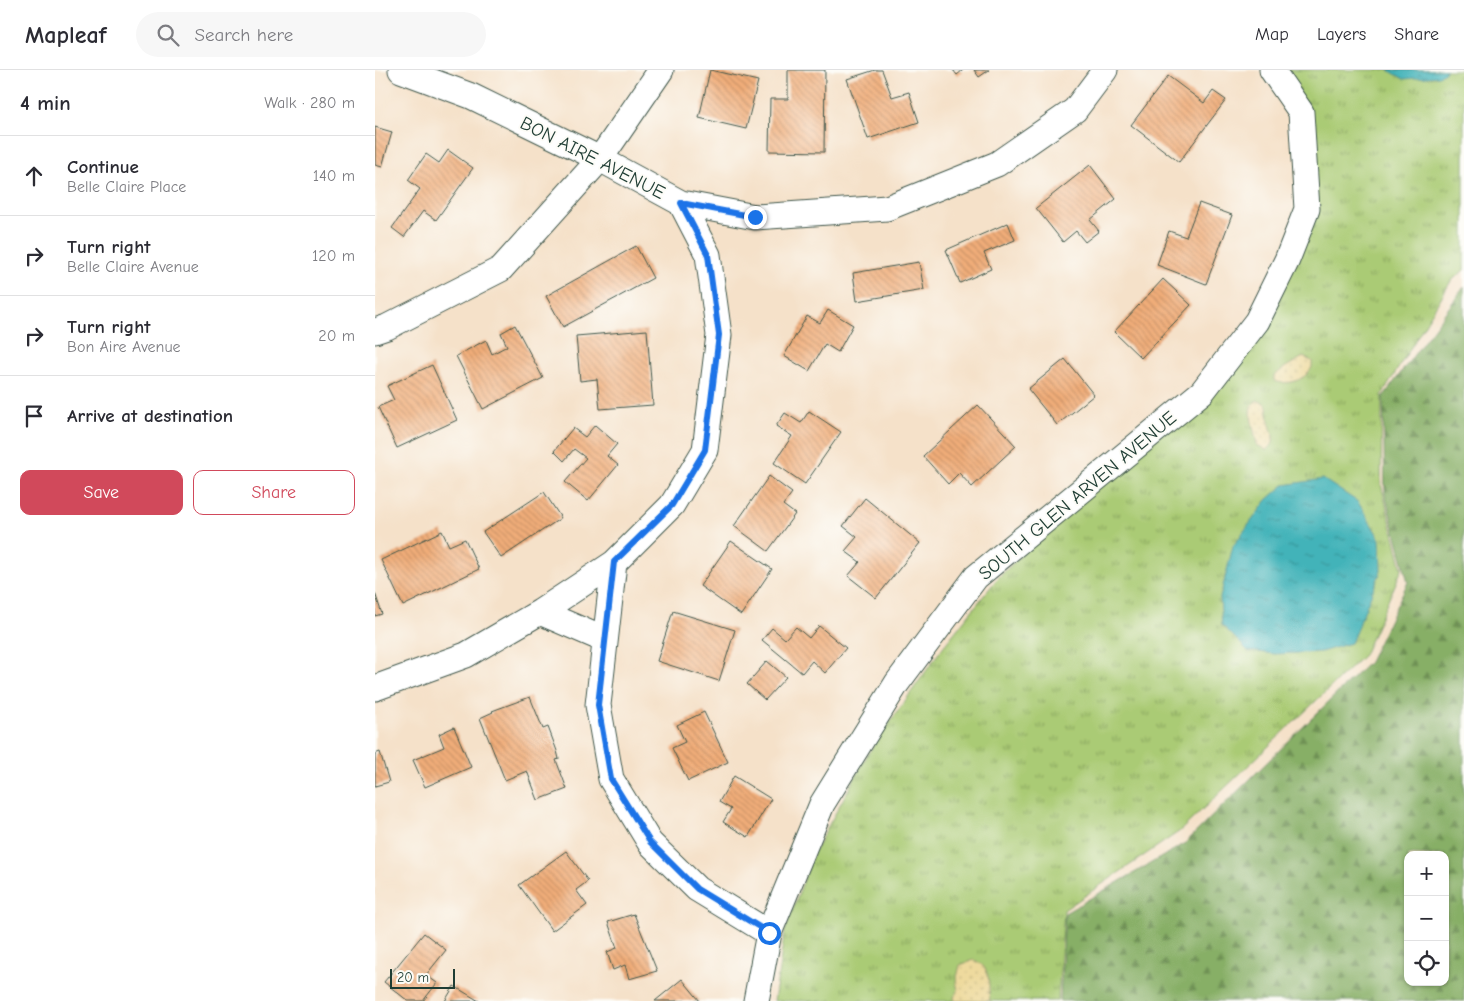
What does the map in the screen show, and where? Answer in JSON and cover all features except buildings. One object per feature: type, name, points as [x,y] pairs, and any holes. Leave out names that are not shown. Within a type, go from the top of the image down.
[{"type":"street","name":"BON AIRE AVENUE","points":[[401,70],[471,96],[600,159],[681,203],[755,217],[887,208],[997,164],[1075,110],[1105,70]]},
{"type":"street","points":[[375,331],[387,327],[501,269],[600,159],[661,70]]},
{"type":"street","name":"SOUTH GLEN ARVEN AVENUE","points":[[756,1001],[769,933],[822,804],[897,683],[976,577],[1201,392],[1257,321],[1287,260],[1307,209],[1301,112],[1272,70]]},
{"type":"street","points":[[375,688],[466,655],[540,612],[614,562],[672,505],[705,450],[719,335],[708,255],[681,203]]},
{"type":"street","points":[[614,562],[598,705],[611,779],[650,842],[697,889],[769,933]]},
{"type":"street","points":[[540,612],[605,640]]},
{"type":"green space","points":[[1284,70],[1464,70],[1464,270],[1451,281],[1382,395],[1381,484],[1402,569],[1364,655],[1180,831],[1064,910],[1058,1001],[774,1001],[785,931],[814,852],[869,752],[943,647],[997,579],[1057,520],[1221,385],[1310,229]]},
{"type":"green space","points":[[1464,287],[1464,1001],[1060,1001],[1065,913],[1184,844],[1369,662],[1408,582],[1385,494],[1383,397]]},
{"type":"sand","points":[[1303,357],[1312,361],[1312,367],[1309,372],[1296,381],[1285,383],[1274,381],[1274,376]]},
{"type":"sand","points":[[1257,400],[1266,404],[1273,437],[1272,444],[1266,450],[1257,445],[1250,413],[1251,406]]},
{"type":"sand","points":[[973,960],[983,966],[986,971],[989,982],[990,1001],[955,1001],[954,997],[958,991],[956,981],[960,965]]},
{"type":"water","points":[[1388,70],[1447,70],[1439,76],[1404,79]]},
{"type":"water","points":[[1323,479],[1358,502],[1380,539],[1381,571],[1351,643],[1321,652],[1275,654],[1248,651],[1222,625],[1220,598],[1233,546],[1267,500],[1284,485]]},
{"type":"route","points":[[755,217],[681,203],[708,255],[719,335],[705,450],[672,505],[614,562],[598,705],[611,779],[650,842],[697,889],[769,933]]}]
